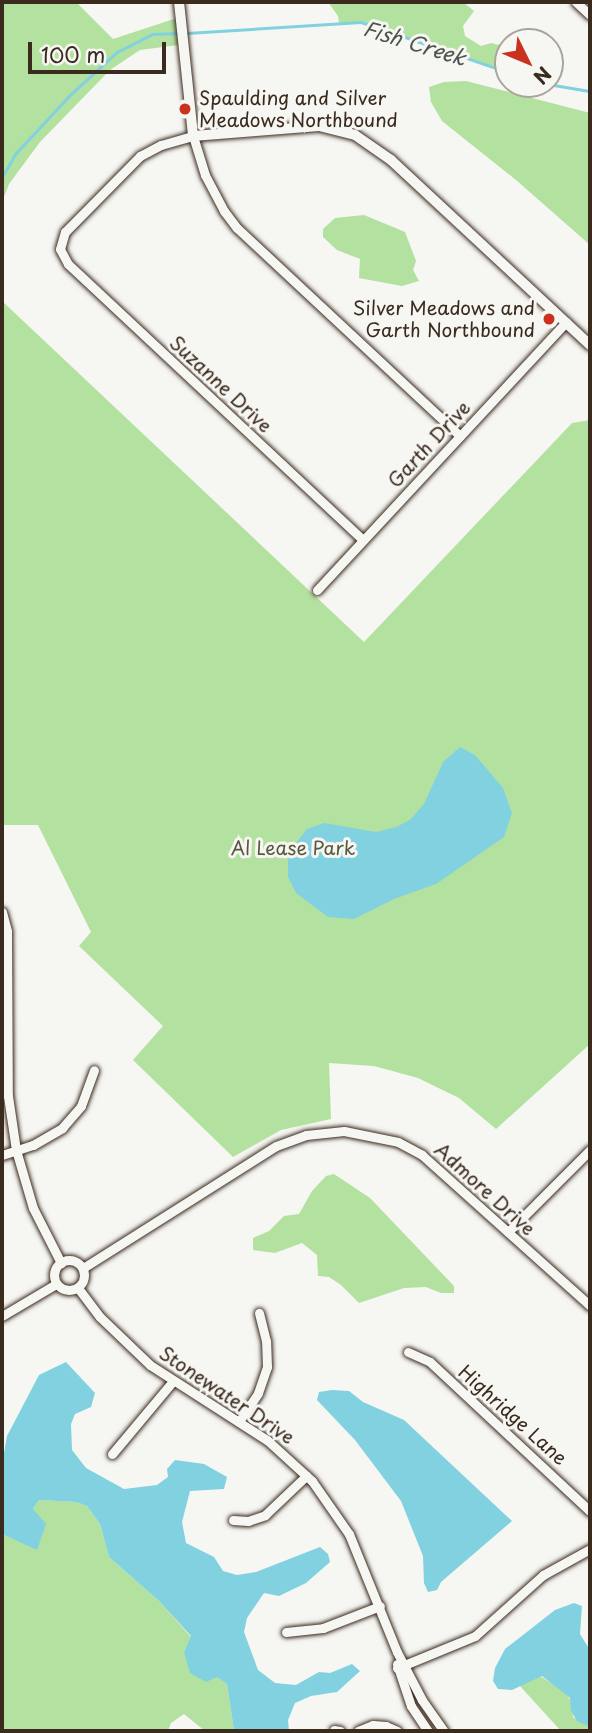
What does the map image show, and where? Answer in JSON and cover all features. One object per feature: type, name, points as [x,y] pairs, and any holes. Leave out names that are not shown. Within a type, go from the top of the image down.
[{"type":"street","points":[[179,2],[183,16],[194,136],[210,186],[224,211],[237,228],[460,436]]},
{"type":"street","points":[[576,2],[590,15]]},
{"type":"street","points":[[194,136],[317,126],[355,135],[391,160],[590,345]]},
{"type":"street","name":"Suzanne Drive","points":[[194,136],[161,145],[131,163],[65,232],[60,249],[63,259],[363,540]]},
{"type":"street","name":"Garth Drive","points":[[317,590],[566,323]]},
{"type":"street","points":[[2,912],[6,931],[4,960],[8,1096],[16,1150],[33,1208],[61,1263]]},
{"type":"street","points":[[2,1155],[33,1145],[67,1122],[81,1106],[94,1070]]},
{"type":"street","name":"Admore Drive","points":[[83,1268],[276,1146],[306,1135],[344,1131],[398,1142],[422,1155],[590,1306]]},
{"type":"street","points":[[508,1232],[590,1150]]},
{"type":"street","points":[[73,1261],[83,1268],[84,1279],[78,1288],[66,1290],[56,1284],[54,1272],[61,1263],[73,1261]]},
{"type":"street","points":[[2,1317],[56,1284]]},
{"type":"street","name":"Stonewater Drive","points":[[78,1288],[128,1346],[173,1381],[240,1420],[289,1457],[306,1476],[349,1534],[397,1652],[411,1706],[428,1731]]},
{"type":"street","points":[[240,1420],[258,1393],[267,1367],[266,1341],[258,1313]]},
{"type":"street","name":"Highridge Lane","points":[[408,1352],[430,1362],[590,1511]]},
{"type":"street","points":[[112,1454],[173,1381]]},
{"type":"street","points":[[233,1520],[248,1521],[265,1515],[306,1476]]},
{"type":"street","points":[[402,1666],[475,1636],[543,1575],[590,1549]]},
{"type":"street","points":[[286,1632],[323,1628],[380,1606]]},
{"type":"street","name":"Stonewater Drive","points":[[402,1666],[444,1731]]},
{"type":"street","points":[[358,1731],[373,1725],[397,1731]]},
{"type":"green space","points":[[2,2],[76,2],[113,39],[183,16],[186,44],[140,50],[110,70],[40,142],[9,184],[2,202]]},
{"type":"green space","points":[[328,2],[463,2],[474,11],[463,26],[465,36],[481,46],[494,44],[494,67],[361,22],[339,23],[338,16]]},
{"type":"green space","points":[[466,81],[494,88],[494,98],[532,98],[590,113],[590,245],[516,180],[442,121],[431,102],[429,87],[444,82]]},
{"type":"green space","points":[[364,215],[405,232],[416,261],[413,270],[419,281],[402,286],[359,278],[360,259],[337,250],[323,237],[323,229],[335,218]]},
{"type":"green space","name":"Al Lease Park","points":[[2,301],[364,642],[572,423],[590,420],[590,1044],[496,1129],[459,1098],[418,1078],[374,1066],[329,1063],[331,1119],[281,1130],[233,1157],[133,1060],[163,1026],[79,946],[91,932],[38,825],[2,825]]},
{"type":"green space","points":[[334,1174],[370,1198],[454,1286],[454,1293],[441,1293],[426,1287],[404,1288],[359,1303],[329,1277],[318,1276],[317,1255],[302,1243],[275,1253],[253,1250],[253,1238],[269,1231],[284,1216],[299,1214],[312,1191],[326,1176]]},
{"type":"green space","points":[[39,1500],[76,1502],[87,1506],[100,1524],[109,1557],[159,1601],[191,1637],[184,1652],[227,1684],[234,1731],[205,1731],[184,1714],[171,1723],[168,1731],[2,1731],[2,1534],[37,1549],[33,1509]]},
{"type":"green space","points":[[540,1676],[565,1692],[572,1703],[573,1717],[590,1727],[590,1731],[561,1731],[519,1685]]},
{"type":"water","points":[[460,747],[475,755],[503,788],[512,813],[504,837],[436,884],[394,899],[354,919],[328,917],[296,893],[288,877],[288,860],[307,829],[324,823],[376,832],[410,820],[424,804],[443,762]]},
{"type":"water","points":[[66,1362],[95,1393],[91,1407],[75,1414],[71,1424],[72,1450],[86,1468],[124,1489],[157,1485],[168,1477],[167,1469],[175,1460],[204,1464],[227,1477],[224,1489],[190,1491],[182,1522],[186,1543],[214,1557],[223,1571],[237,1575],[256,1572],[320,1547],[328,1554],[330,1562],[306,1583],[279,1596],[264,1593],[247,1618],[244,1632],[258,1670],[275,1683],[296,1685],[319,1672],[330,1673],[352,1664],[360,1671],[337,1692],[311,1696],[295,1703],[288,1720],[289,1731],[234,1731],[227,1684],[217,1677],[206,1682],[190,1673],[184,1652],[191,1636],[159,1601],[109,1557],[100,1524],[87,1506],[76,1502],[39,1500],[33,1509],[46,1524],[37,1550],[2,1534],[2,1465],[7,1436],[39,1375]]},
{"type":"water","points":[[349,1391],[363,1402],[404,1420],[512,1521],[441,1582],[437,1590],[428,1592],[424,1583],[423,1556],[401,1501],[355,1440],[317,1400],[319,1392]]},
{"type":"water","points":[[574,1603],[582,1606],[580,1634],[590,1650],[590,1727],[577,1721],[571,1711],[570,1698],[542,1676],[512,1690],[498,1689],[493,1681],[495,1668],[505,1649],[555,1610]]},
{"type":"waterway","name":"Fish Creek","points":[[187,33],[361,22],[494,67]]},
{"type":"waterway","name":"Fish Creek","points":[[2,177],[16,153],[69,96],[117,52],[152,34],[180,33]]},
{"type":"waterway","name":"Fish Creek","points":[[564,87],[590,91]]},
{"type":"place","name":"Spaulding and Silver Meadows Northbound","points":[[185,109]]},
{"type":"place","name":"Silver Meadows and Garth Northbound","points":[[549,319]]}]
